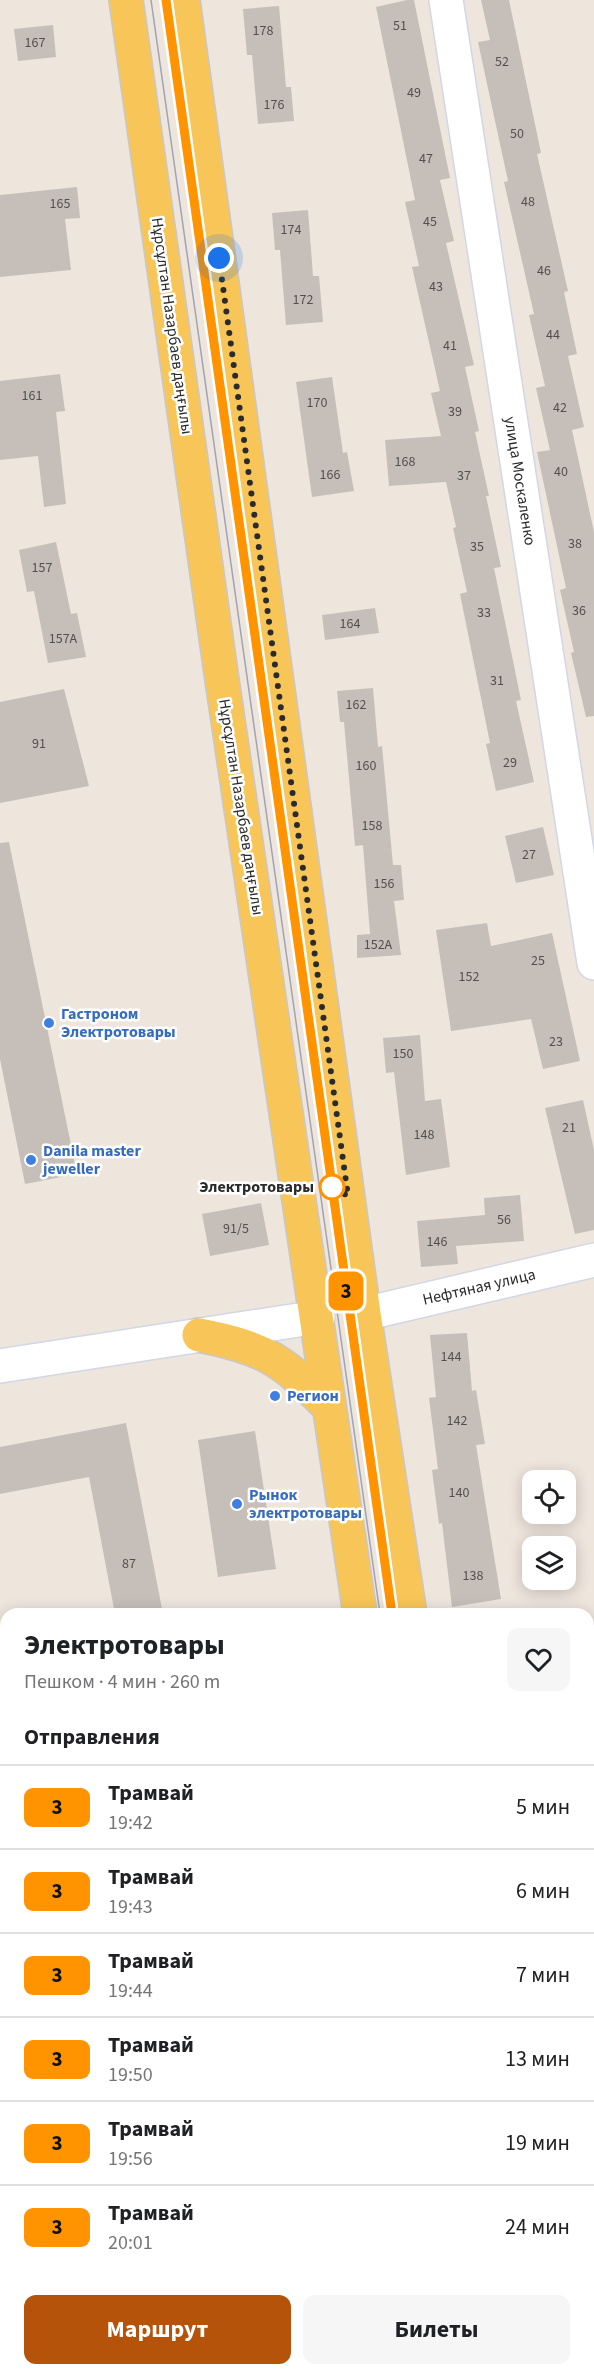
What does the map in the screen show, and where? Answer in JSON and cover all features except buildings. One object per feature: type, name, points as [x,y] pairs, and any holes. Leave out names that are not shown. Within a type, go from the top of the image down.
[{"type":"main road","name":"Нұрсұлтан Назарбаев даңғылы","points":[[126,0],[221,673],[318,1317],[328,1407],[359,1608]]},
{"type":"main road","points":[[183,0],[364,1314],[409,1608]]},
{"type":"main road","points":[[318,1317],[364,1314]]},
{"type":"main road","points":[[199,1335],[240,1343],[273,1357],[306,1384],[328,1407]]},
{"type":"street","name":"улица Москаленко","points":[[446,0],[594,963]]},
{"type":"street","name":"Нефтяная улица","points":[[364,1314],[594,1260]]},
{"type":"street","points":[[0,1366],[318,1317]]},
{"type":"tram line","points":[[151,0],[379,1608]]},
{"type":"tram line","points":[[166,0],[391,1608]]},
{"type":"tram line","name":"3","points":[[166,0],[218,358],[391,1608]]},
{"type":"place","name":"Гастроном Электротовары","points":[[49,1023]]},
{"type":"place","name":"Danila master jeweller","points":[[31,1160]]},
{"type":"place","name":"Электротовары","points":[[332,1187]]},
{"type":"place","name":"Регион","points":[[275,1396]]},
{"type":"place","name":"Рынок электротовары","points":[[237,1504]]},
{"type":"route","points":[[219,258],[348,1196],[332,1187]]}]
